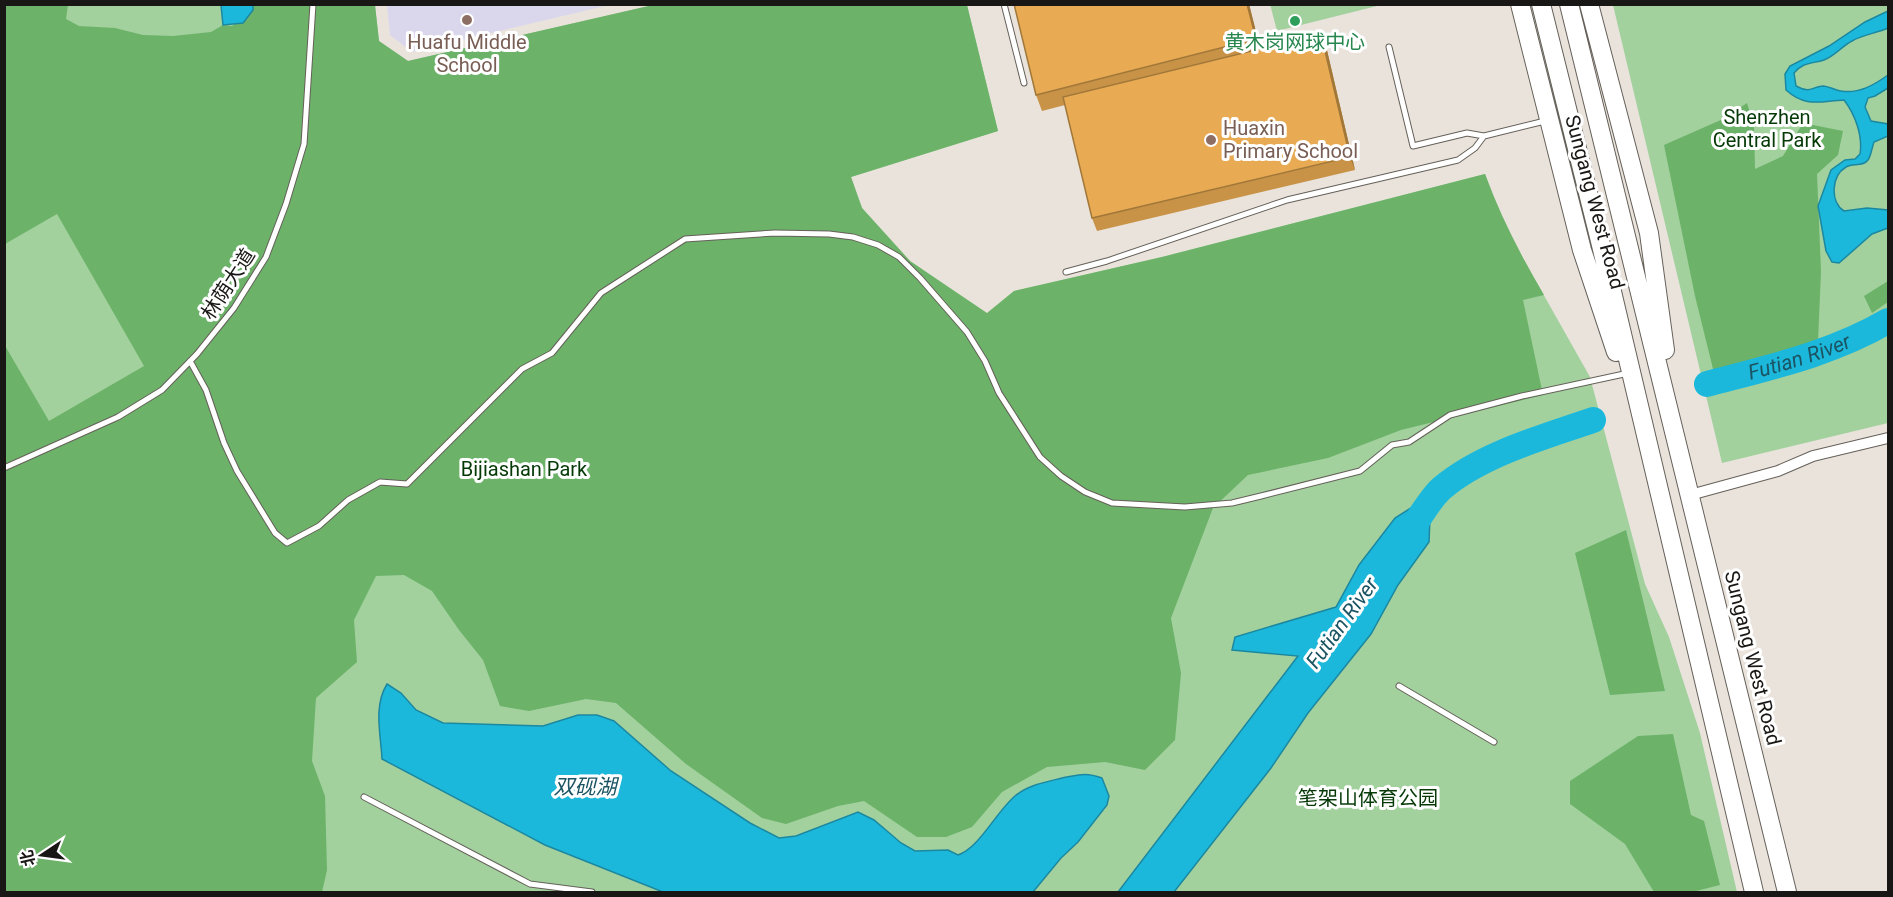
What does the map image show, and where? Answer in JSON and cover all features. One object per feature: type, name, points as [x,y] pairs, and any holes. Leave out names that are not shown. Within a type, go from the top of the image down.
[{"type":"main road","name":"Sungang West Road","points":[[1520,4],[1582,250],[1647,442]]},
{"type":"main road","name":"Sungang West Road","points":[[1541,4],[1601,245],[1754,892]]},
{"type":"main road","name":"Sungang West Road","points":[[1569,4],[1787,892]]},
{"type":"main road","name":"Sungang West Road","points":[[1589,4],[1649,233],[1675,435]]},
{"type":"main road","points":[[1670,538],[1699,532]]},
{"type":"street","points":[[1690,495],[1778,471],[1813,456],[1888,438]]},
{"type":"lane","name":"林荫大道","points":[[4,468],[118,417],[162,390],[190,361],[234,308],[266,256],[286,204],[304,144],[314,4]]},
{"type":"lane","points":[[1004,4],[1024,83]]},
{"type":"lane","points":[[1389,47],[1413,146],[1467,133],[1484,136],[1549,120]]},
{"type":"lane","points":[[1066,272],[1107,261],[1287,200],[1458,160],[1475,148],[1484,136]]},
{"type":"lane","points":[[190,361],[206,390],[224,443],[237,471],[275,533],[287,543],[319,526],[348,500],[380,482],[407,484],[522,369],[552,353],[601,293],[685,239],[775,233],[829,234],[878,245],[899,257],[967,332],[985,361],[999,393],[1017,424],[1040,457],[1061,476],[1085,492],[1112,503],[1185,507],[1232,503],[1360,471],[1392,445],[1408,442],[1450,415],[1522,396],[1624,374]]},
{"type":"lane","points":[[1399,686],[1494,742]]},
{"type":"lane","points":[[364,797],[530,884],[592,892]]},
{"type":"shaded area","name":"Huafu Middle School","points":[[387,4],[609,5],[412,52],[390,35]]},
{"type":"green space","name":"Bijiashan Park","points":[[5,4],[375,5],[379,41],[408,61],[653,5],[967,5],[998,131],[851,177],[862,208],[910,261],[987,314],[1014,291],[1162,257],[1485,174],[1511,237],[1590,377],[1645,584],[1669,637],[1700,733],[1737,892],[5,892]]},
{"type":"green space","name":"Bijiashan Park","points":[[5,4],[68,5],[66,19],[79,26],[115,28],[143,35],[173,36],[211,32],[223,25],[232,26],[253,10],[253,5],[375,5],[379,41],[408,61],[653,5],[967,5],[998,131],[851,177],[862,208],[910,261],[987,313],[1014,291],[1162,257],[1485,174],[1512,236],[1544,295],[1523,300],[1543,395],[1401,430],[1328,458],[1248,475],[1213,508],[1171,618],[1181,673],[1175,740],[1145,770],[1105,762],[1047,767],[1002,792],[972,827],[946,837],[917,837],[864,801],[838,806],[786,824],[762,818],[686,764],[616,703],[586,699],[529,711],[500,706],[483,660],[432,591],[404,575],[376,576],[354,620],[357,662],[316,698],[312,761],[325,796],[327,870],[322,892],[5,892],[4,344],[49,421],[144,366],[57,214],[5,244]]},
{"type":"green space","name":"黄木岗网球中心","points":[[1270,4],[1381,4],[1381,5],[1277,31]]},
{"type":"green space","name":"Shenzhen Central Park","points":[[1613,5],[1888,5],[1888,423],[1722,463]]},
{"type":"green space","points":[[1747,103],[1754,125],[1755,169],[1783,156],[1803,123],[1843,131],[1838,155],[1817,174],[1821,271],[1818,342],[1728,373],[1714,373],[1695,296],[1664,145],[1723,119]]},
{"type":"green space","points":[[1888,281],[1888,302],[1872,313],[1864,296]]},
{"type":"green space","points":[[1626,530],[1665,691],[1610,695],[1575,553]]},
{"type":"green space","points":[[1673,734],[1691,815],[1704,821],[1720,885],[1692,892],[1654,892],[1625,844],[1570,804],[1570,781],[1638,736]]},
{"type":"water","points":[[221,5],[253,5],[253,10],[243,23],[223,25]]},
{"type":"water","points":[[1888,11],[1888,28],[1856,39],[1828,58],[1804,65],[1794,73],[1796,86],[1801,88],[1808,90],[1823,86],[1848,92],[1866,88],[1888,75],[1888,88],[1868,98],[1865,107],[1871,121],[1888,124],[1888,136],[1874,142],[1866,162],[1846,167],[1841,171],[1837,176],[1834,189],[1836,202],[1844,211],[1867,208],[1888,210],[1888,228],[1872,234],[1839,263],[1832,262],[1826,251],[1818,206],[1831,170],[1845,160],[1855,159],[1860,154],[1859,133],[1855,118],[1844,100],[1813,102],[1793,96],[1786,90],[1785,74],[1790,66]]},
{"type":"water","points":[[1414,506],[1430,517],[1429,542],[1398,585],[1371,634],[1308,713],[1271,768],[1174,892],[1118,892],[1298,656],[1232,650],[1235,637],[1336,607],[1359,565],[1395,518]]},
{"type":"water","name":"双砚湖","points":[[387,684],[401,693],[416,710],[443,723],[543,726],[578,715],[597,715],[614,721],[671,771],[750,823],[779,838],[796,836],[858,812],[874,820],[901,843],[915,851],[948,850],[958,855],[974,845],[1015,796],[1031,787],[1062,778],[1091,775],[1102,778],[1109,796],[1107,805],[1078,842],[1061,858],[1033,892],[663,892],[545,845],[382,759],[379,712]]},
{"type":"building","points":[[1014,4],[1247,4],[1256,39],[1036,95]]},
{"type":"building","name":"Huaxin Primary School","points":[[1321,34],[1350,157],[1092,218],[1063,97]]},
{"type":"waterway","name":"Futian River","points":[[1707,384],[1823,351],[1888,321]]},
{"type":"waterway","name":"Futian River","points":[[1405,540],[1432,498],[1458,476],[1494,456],[1593,420]]},
{"type":"place","name":"Huafu Middle School","points":[[467,20]]},
{"type":"place","name":"黄木岗网球中心","points":[[1295,21]]},
{"type":"place","name":"Huaxin Primary School","points":[[1211,140]]},
{"type":"park label","name":"笔架山体育公园","points":[[1368,798]]}]
